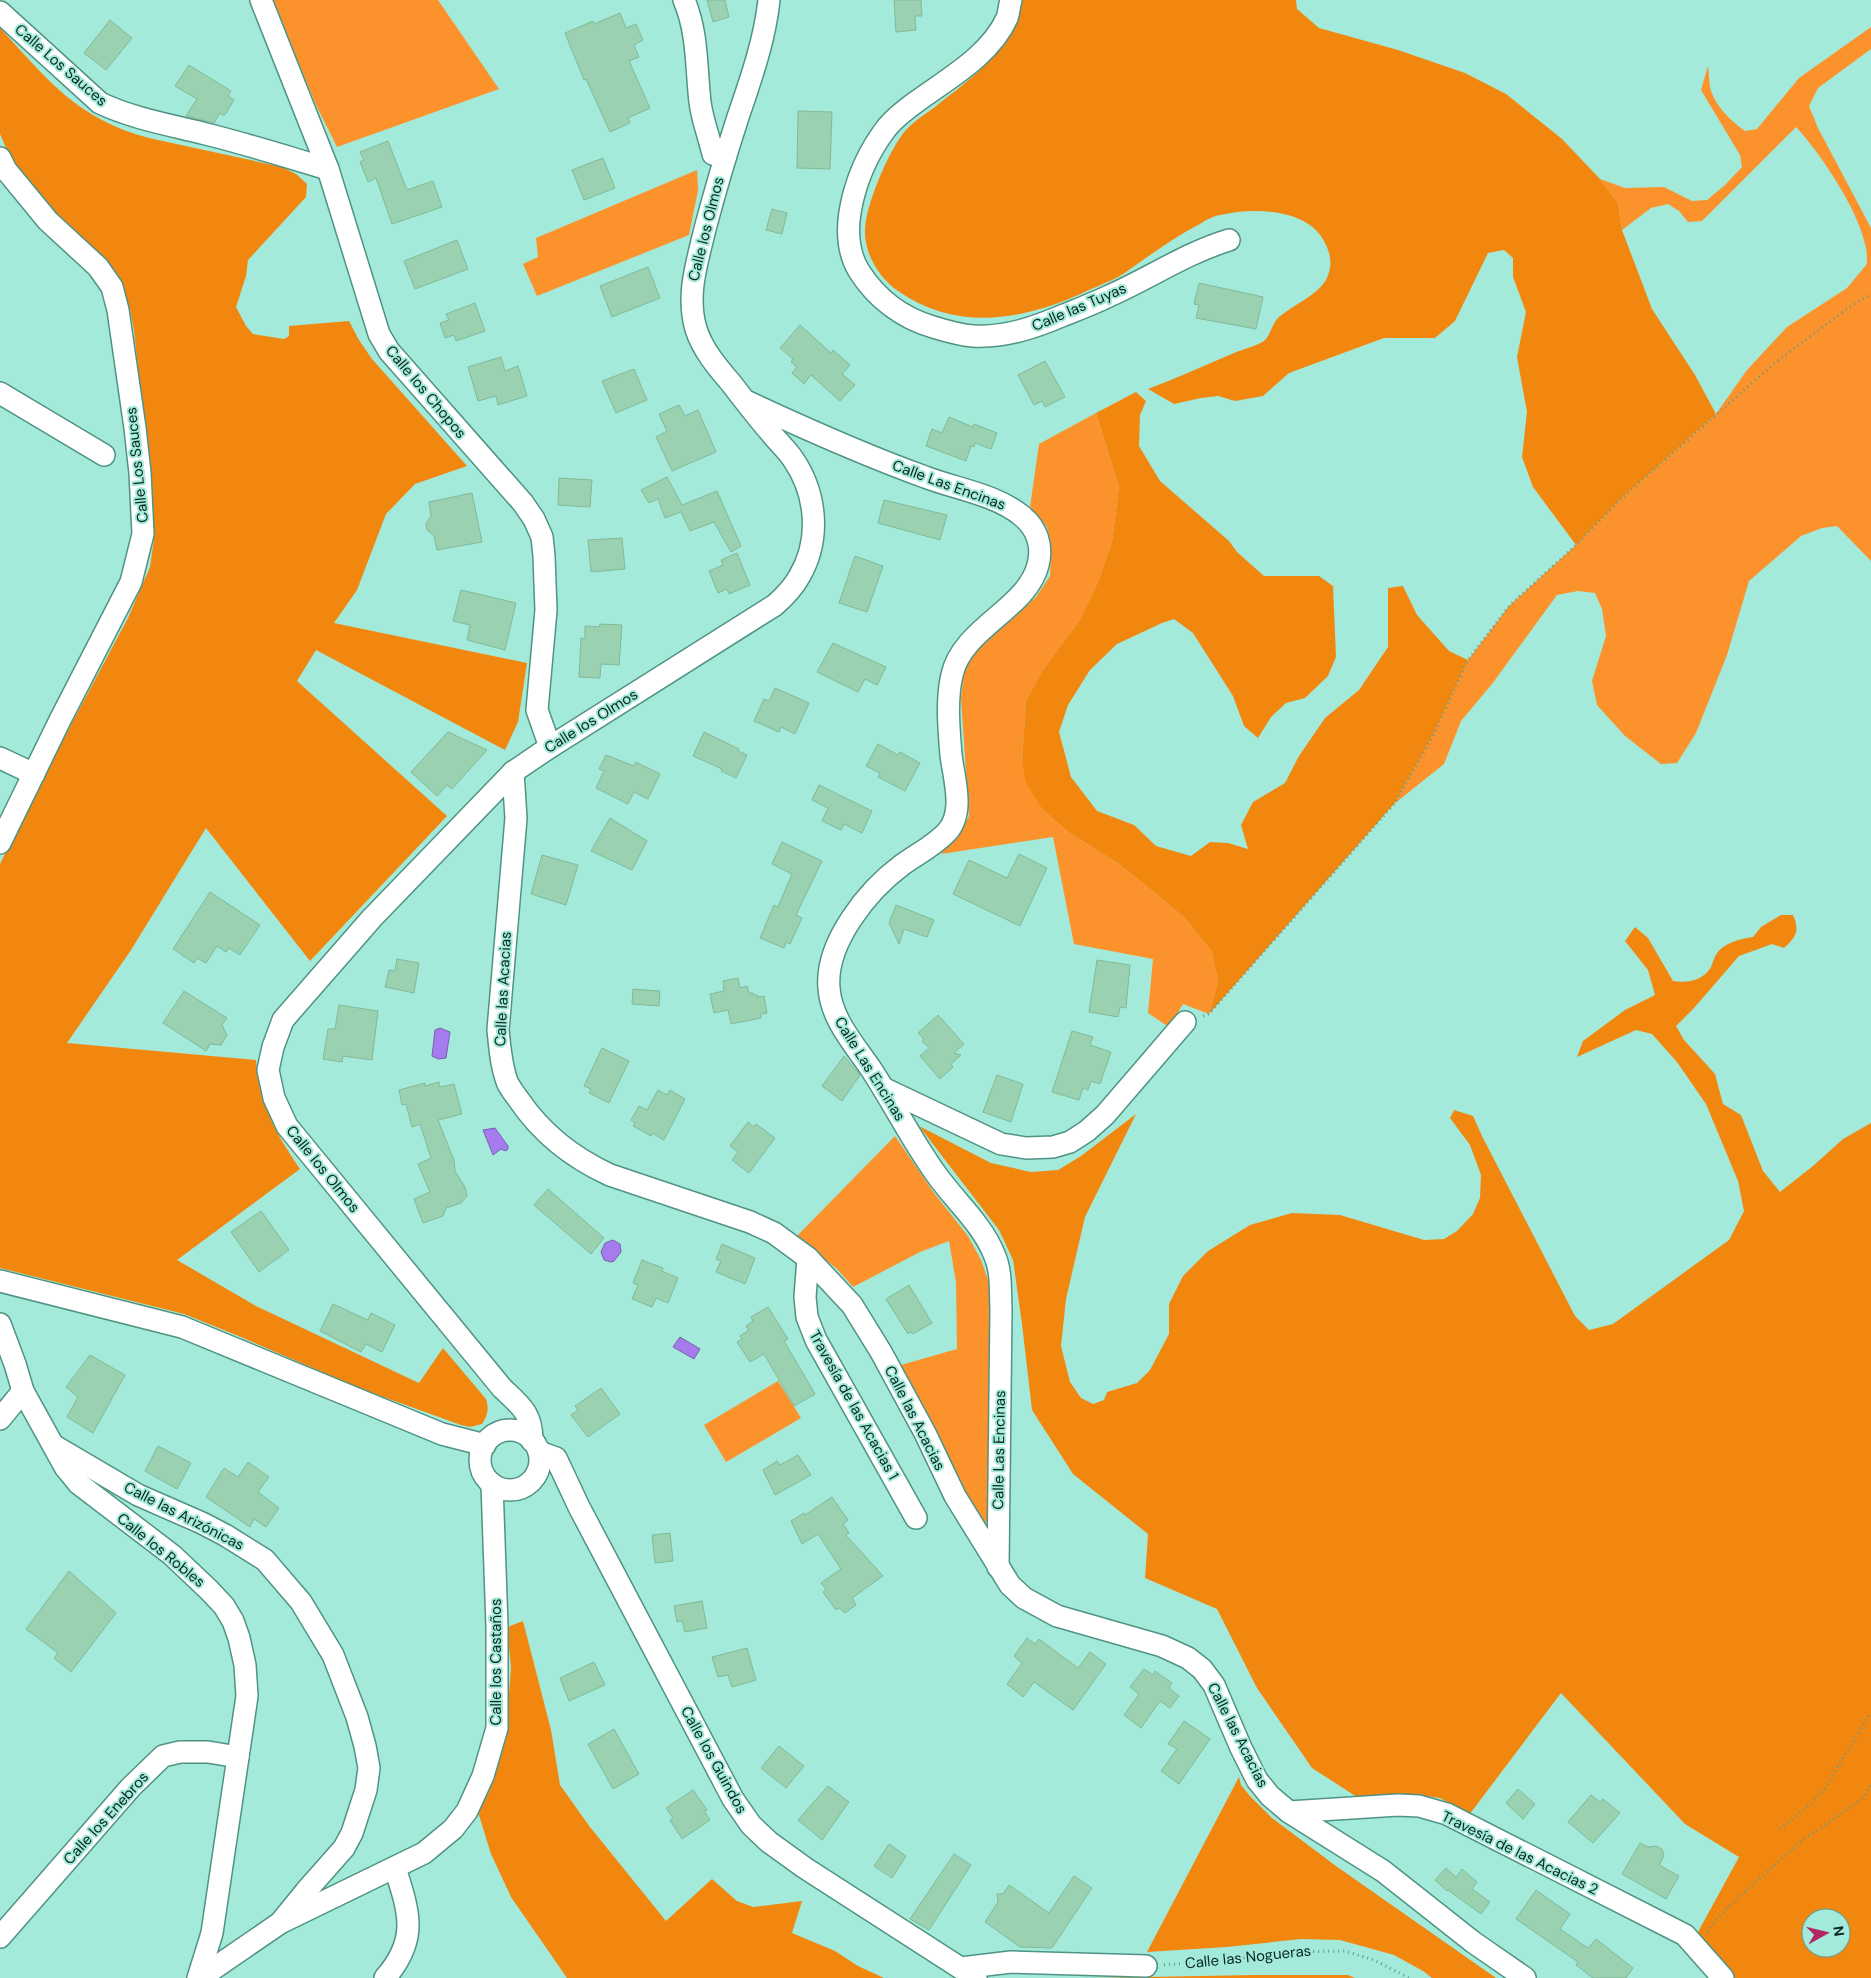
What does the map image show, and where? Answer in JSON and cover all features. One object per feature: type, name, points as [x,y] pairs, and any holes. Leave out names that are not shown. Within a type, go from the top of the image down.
[{"type":"street","name":"Calle los Chopos","points":[[262,0],[328,169],[379,334],[389,351],[523,503],[534,519],[542,537],[546,610],[537,710],[550,747]]},
{"type":"street","points":[[684,0],[692,23],[696,45],[700,104],[713,154],[725,158]]},
{"type":"street","name":"Calle los Olmos","points":[[542,1450],[548,1441],[530,1417],[502,1388],[287,1126],[274,1098],[268,1070],[273,1047],[283,1020],[372,918],[513,772],[774,606],[800,577],[807,561],[811,543],[814,522],[813,503],[793,459],[710,355],[696,331],[691,290],[725,158],[751,77],[768,12],[769,0]]},
{"type":"street","name":"Calle las Tuyas","points":[[1011,0],[1007,18],[980,54],[901,114],[886,128],[868,157],[850,209],[849,236],[852,256],[858,270],[872,289],[897,310],[923,324],[952,333],[974,336],[997,335],[1034,328],[1110,296],[1204,248],[1229,240]]},
{"type":"street","name":"Calle Los Sauces","points":[[0,12],[100,103],[143,119],[206,134],[328,169]]},
{"type":"street","name":"Calle Los Sauces","points":[[0,158],[6,170],[48,221],[98,267],[112,287],[118,310],[135,428],[143,508],[143,534],[131,582],[0,843]]},
{"type":"street","points":[[0,393],[104,455]]},
{"type":"street","name":"Calle Las Encinas","points":[[744,399],[823,437],[928,478],[1007,506],[1025,518],[1036,532],[1040,547],[1038,566],[1029,586],[961,650],[953,668],[949,698],[951,754],[957,806],[954,822],[947,832],[931,846],[903,864],[875,886],[859,906],[848,924],[832,959],[828,986],[832,1010],[936,1174],[984,1235],[995,1256],[1000,1278],[1001,1309],[998,1567]]},
{"type":"street","points":[[0,758],[34,774]]},
{"type":"street","name":"Calle las Acacias","points":[[513,772],[516,818],[498,1030],[501,1057],[508,1084],[529,1114],[548,1136],[571,1154],[594,1168],[750,1222],[774,1233],[808,1258],[852,1305],[876,1344],[925,1434],[955,1496],[1010,1585],[1024,1598],[1057,1616],[1162,1646],[1188,1658],[1202,1669],[1214,1685],[1257,1780],[1270,1796],[1289,1812],[1383,1871],[1473,1942],[1525,1978]]},
{"type":"street","points":[[883,1088],[1001,1144],[1026,1148],[1053,1147],[1076,1138],[1105,1115],[1185,1022]]},
{"type":"street","name":"Travesía de las Acacias 1","points":[[808,1258],[807,1317],[816,1340],[916,1518]]},
{"type":"street","points":[[0,1281],[182,1327],[442,1434],[492,1439],[511,1431],[522,1433],[542,1450]]},
{"type":"street","name":"Calle los Robles","points":[[0,1324],[23,1392],[65,1467],[79,1484],[172,1555],[224,1606],[239,1638],[247,1696],[212,1933],[199,1978]]},
{"type":"street","points":[[495,1483],[480,1464],[481,1454],[504,1421],[502,1388]]},
{"type":"street","points":[[0,1419],[23,1392]]},
{"type":"street","points":[[442,1434],[495,1483],[522,1488],[532,1481],[538,1472],[542,1450],[530,1417]]},
{"type":"street","name":"Calle las Arizónicas","points":[[51,1444],[138,1495],[225,1534],[265,1560],[301,1602],[333,1655],[365,1746],[369,1768],[366,1790],[352,1833],[344,1848],[280,1923]]},
{"type":"street","name":"Calle los Guindos","points":[[542,1450],[579,1507],[733,1799],[751,1825],[768,1842],[805,1868],[969,1973]]},
{"type":"street","name":"Calle los Guindos","points":[[532,1481],[551,1484],[560,1489],[579,1507]]},
{"type":"street","name":"Calle los Castaños","points":[[199,1978],[280,1923],[424,1854],[453,1829],[467,1811],[484,1776],[497,1728],[495,1535],[503,1506],[495,1483]]},
{"type":"street","name":"Calle los Enebros","points":[[0,1937],[132,1787],[163,1756],[180,1752],[208,1752],[238,1757]]},
{"type":"street","name":"Travesía de las Acacias 2","points":[[1289,1812],[1398,1805],[1419,1806],[1447,1814],[1473,1826],[1538,1862],[1649,1915],[1685,1935],[1698,1947],[1723,1978]]},
{"type":"street","points":[[385,1978],[397,1963],[408,1933],[408,1908],[395,1868]]},
{"type":"street","points":[[969,1973],[1011,1962],[1146,1966]]},
{"type":"path","points":[[1185,1022],[1209,1014],[1394,804],[1433,736],[1468,660],[1509,606],[1576,545],[1622,498],[1776,362],[1851,306],[1871,294]]},
{"type":"path","points":[[1780,1829],[1806,1808],[1825,1788],[1871,1712]]},
{"type":"path","points":[[1698,1947],[1714,1922],[1739,1897],[1799,1843],[1863,1798],[1871,1784]]},
{"type":"path","name":"Calle las Nogueras","points":[[1146,1966],[1204,1962],[1284,1952],[1346,1951],[1374,1960],[1409,1978]]},
{"type":"shaded area","points":[[272,0],[438,0],[499,89],[337,147],[316,105]]},
{"type":"shaded area","points":[[1022,0],[1296,0],[1297,9],[1319,28],[1398,50],[1465,73],[1506,94],[1562,139],[1600,179],[1618,204],[1622,230],[1652,309],[1695,375],[1716,414],[1622,498],[1576,545],[1533,487],[1522,457],[1527,412],[1517,357],[1526,312],[1513,277],[1513,258],[1504,250],[1488,253],[1455,321],[1435,338],[1384,338],[1289,373],[1263,396],[1235,401],[1218,396],[1174,404],[1148,389],[1264,341],[1278,318],[1315,293],[1321,286],[1326,280],[1330,268],[1330,258],[1326,245],[1319,233],[1295,217],[1265,211],[1234,212],[1215,216],[1180,235],[1115,279],[1041,309],[1017,315],[968,317],[944,313],[921,304],[898,291],[879,273],[870,256],[865,239],[866,220],[873,193],[885,164],[905,131],[915,121],[964,84],[989,61],[1009,35]]},
{"type":"shaded area","points":[[1871,27],[1871,49],[1818,88],[1809,106],[1818,128],[1871,228],[1871,561],[1837,526],[1822,528],[1801,536],[1749,581],[1727,655],[1696,733],[1677,763],[1661,764],[1625,736],[1597,705],[1592,681],[1606,636],[1602,609],[1595,593],[1578,591],[1557,595],[1492,684],[1461,721],[1444,764],[1394,804],[1433,735],[1468,660],[1509,606],[1576,545],[1622,498],[1716,414],[1747,370],[1787,327],[1847,288],[1867,264],[1866,249],[1861,230],[1846,198],[1827,166],[1796,127],[1702,221],[1688,222],[1679,211],[1668,204],[1651,208],[1622,230],[1618,204],[1600,179],[1625,188],[1664,187],[1692,201],[1707,200],[1742,167],[1740,155],[1701,90],[1708,66],[1710,87],[1719,106],[1745,131],[1757,129],[1799,78]]},
{"type":"shaded area","points":[[0,28],[49,81],[83,109],[102,120],[149,138],[282,167],[296,174],[307,184],[306,197],[248,260],[246,276],[236,307],[246,326],[253,334],[284,339],[289,336],[289,326],[349,321],[372,359],[467,466],[415,484],[386,514],[357,590],[334,623],[527,663],[518,722],[505,750],[316,650],[297,681],[447,816],[310,961],[206,828],[131,950],[67,1043],[256,1060],[261,1091],[270,1118],[300,1169],[177,1260],[256,1306],[419,1383],[443,1348],[486,1399],[487,1412],[482,1424],[470,1427],[461,1425],[364,1390],[184,1314],[0,1268],[0,864],[27,807],[128,618],[150,567],[154,539],[154,515],[130,309],[121,288],[97,252],[37,194],[12,162],[0,134]]},
{"type":"shaded area","points":[[697,170],[698,190],[689,235],[537,296],[523,264],[538,257],[536,238]]},
{"type":"shaded area","points":[[1136,392],[1146,401],[1140,415],[1139,446],[1160,481],[1229,541],[1237,552],[1264,576],[1319,576],[1333,586],[1336,657],[1328,676],[1305,698],[1286,703],[1271,717],[1258,738],[1244,726],[1233,696],[1193,633],[1174,619],[1117,644],[1090,670],[1068,705],[1059,732],[1071,777],[1097,811],[1134,825],[1156,846],[1191,856],[1210,842],[1228,843],[1248,849],[1241,825],[1253,802],[1285,783],[1299,756],[1325,718],[1359,690],[1388,647],[1388,588],[1403,586],[1417,615],[1449,651],[1468,660],[1433,735],[1394,804],[1209,1014],[1218,982],[1212,952],[1184,917],[1119,864],[1068,832],[1043,810],[1026,783],[1022,761],[1026,701],[1042,671],[1079,621],[1098,582],[1112,542],[1119,487],[1096,413]]},
{"type":"shaded area","points":[[1096,413],[1119,487],[1112,542],[1098,582],[1079,621],[1042,671],[1026,701],[1022,761],[1043,810],[1068,832],[1119,864],[1184,917],[1212,952],[1218,982],[1209,1014],[1183,1004],[1169,1027],[1148,1013],[1153,959],[1074,944],[1053,837],[941,854],[962,829],[969,816],[961,698],[964,672],[974,653],[1036,597],[1050,576],[1051,546],[1047,527],[1030,507],[1039,444]]},
{"type":"shaded area","points":[[1781,915],[1793,915],[1796,933],[1784,948],[1772,944],[1739,956],[1676,1026],[1684,1040],[1715,1074],[1723,1104],[1741,1115],[1763,1171],[1780,1192],[1843,1139],[1871,1123],[1871,1978],[1735,1978],[1698,1932],[1739,1857],[1685,1824],[1561,1693],[1469,1815],[1440,1798],[1411,1794],[1357,1797],[1312,1768],[1257,1688],[1217,1609],[1145,1578],[1148,1534],[1073,1474],[1032,1410],[1013,1260],[999,1230],[919,1126],[991,1163],[1031,1172],[1058,1170],[1081,1156],[1136,1114],[1085,1217],[1066,1299],[1061,1346],[1070,1382],[1081,1398],[1093,1404],[1104,1400],[1107,1392],[1137,1383],[1150,1370],[1169,1334],[1169,1304],[1183,1276],[1208,1251],[1250,1225],[1292,1213],[1340,1215],[1424,1240],[1444,1239],[1457,1231],[1473,1214],[1480,1198],[1481,1175],[1470,1145],[1450,1118],[1454,1110],[1473,1116],[1575,1316],[1589,1330],[1613,1324],[1729,1240],[1744,1211],[1738,1181],[1706,1104],[1677,1062],[1652,1034],[1636,1030],[1577,1057],[1583,1041],[1625,1010],[1655,995],[1648,970],[1625,941],[1635,927],[1648,938],[1673,981],[1684,982],[1699,978],[1708,972],[1716,955],[1724,946],[1738,940],[1753,937],[1761,927]]},
{"type":"shaded area","points":[[440,1028],[450,1032],[446,1058],[438,1059],[432,1056],[435,1030]]},
{"type":"shaded area","points":[[495,1128],[508,1146],[508,1149],[506,1151],[501,1149],[493,1155],[483,1130]]},
{"type":"shaded area","points":[[895,1136],[934,1193],[968,1236],[981,1260],[991,1288],[993,1329],[987,1519],[985,1525],[979,1524],[901,1365],[957,1349],[956,1282],[949,1241],[920,1252],[853,1287],[837,1269],[797,1236]]},
{"type":"shaded area","points":[[613,1240],[620,1244],[621,1252],[611,1262],[604,1260],[601,1252],[605,1243]]},
{"type":"shaded area","points":[[680,1337],[700,1349],[694,1359],[673,1347]]},
{"type":"shaded area","points":[[778,1381],[801,1418],[726,1462],[704,1425]]},
{"type":"shaded area","points":[[523,1621],[551,1730],[560,1785],[590,1827],[666,1921],[712,1879],[737,1901],[753,1907],[802,1901],[792,1933],[835,1951],[858,1966],[884,1978],[567,1978],[511,1897],[491,1854],[478,1812],[500,1748],[508,1707],[511,1667],[507,1627]]},
{"type":"shaded area","points":[[1239,1777],[1241,1785],[1272,1818],[1336,1866],[1496,1978],[1432,1978],[1394,1955],[1340,1940],[1301,1939],[1227,1947],[1147,1952]]},
{"type":"shaded area","points":[[1348,1975],[1355,1978],[1094,1978]]},
{"type":"building","points":[[707,0],[725,0],[729,17],[713,22]]},
{"type":"building","points":[[894,0],[921,0],[922,16],[915,16],[916,30],[896,32]]},
{"type":"building","points":[[620,13],[626,28],[636,24],[643,40],[634,45],[639,57],[629,61],[650,108],[628,118],[630,123],[610,132],[586,79],[584,80],[565,33],[593,21],[594,24]]},
{"type":"building","points":[[110,20],[132,38],[106,70],[84,53]]},
{"type":"building","points":[[189,65],[231,91],[228,96],[234,100],[224,116],[220,113],[214,123],[186,116],[197,99],[175,86]]},
{"type":"building","points":[[798,111],[832,112],[830,169],[797,168]]},
{"type":"building","points":[[388,141],[407,190],[433,181],[442,207],[392,224],[376,178],[368,182],[360,162],[364,160],[360,152]]},
{"type":"building","points":[[603,158],[615,188],[584,200],[572,170]]},
{"type":"building","points":[[772,209],[787,213],[782,234],[766,230]]},
{"type":"building","points":[[457,240],[468,269],[415,289],[404,261]]},
{"type":"building","points":[[648,267],[660,298],[612,317],[600,286]]},
{"type":"building","points":[[1199,283],[1263,297],[1256,329],[1196,318],[1199,305],[1194,304]]},
{"type":"building","points":[[475,303],[485,331],[456,341],[454,335],[445,338],[440,323],[449,320],[446,314]]},
{"type":"building","points":[[800,325],[831,353],[833,350],[850,365],[842,374],[855,385],[840,401],[811,375],[804,384],[792,373],[797,367],[791,362],[793,359],[780,348]]},
{"type":"building","points":[[501,357],[505,371],[518,366],[527,396],[498,405],[496,396],[478,401],[468,367]]},
{"type":"building","points":[[1045,361],[1065,397],[1045,407],[1042,401],[1034,405],[1018,375]]},
{"type":"building","points":[[634,369],[647,400],[616,413],[602,381]]},
{"type":"building","points":[[679,405],[685,416],[698,410],[716,452],[672,471],[656,437],[667,431],[659,414]]},
{"type":"building","points":[[949,417],[973,427],[974,424],[997,433],[991,449],[975,443],[974,447],[971,446],[966,461],[926,446],[932,429],[942,433]]},
{"type":"building","points":[[667,477],[682,505],[717,491],[741,546],[731,552],[714,522],[690,531],[681,512],[665,518],[658,499],[649,503],[641,490]]},
{"type":"building","points":[[559,478],[592,480],[590,507],[558,505]]},
{"type":"building","points":[[472,493],[482,542],[437,550],[434,536],[427,530],[426,523],[431,516],[429,502]]},
{"type":"building","points":[[884,500],[947,515],[940,540],[878,523]]},
{"type":"building","points":[[622,538],[625,569],[591,572],[588,540]]},
{"type":"building","points":[[737,553],[750,585],[729,594],[727,589],[718,593],[709,571],[723,565],[721,560]]},
{"type":"building","points":[[855,556],[883,566],[867,612],[839,603]]},
{"type":"building","points":[[461,590],[516,603],[505,650],[467,640],[470,625],[453,621]]},
{"type":"building","points":[[600,624],[622,625],[619,665],[601,664],[600,678],[579,677],[581,638],[585,639],[585,626],[599,627]]},
{"type":"building","points":[[833,643],[886,667],[877,685],[865,679],[858,692],[817,672]]},
{"type":"building","points":[[775,688],[809,703],[795,734],[781,727],[779,732],[754,721],[764,699],[769,701]]},
{"type":"building","points":[[448,732],[487,750],[452,789],[447,785],[437,796],[411,772]]},
{"type":"building","points":[[704,732],[739,749],[738,751],[747,755],[736,778],[721,771],[722,769],[693,756]]},
{"type":"building","points":[[878,744],[898,755],[900,752],[920,763],[905,791],[878,777],[880,773],[866,766]]},
{"type":"building","points":[[606,755],[634,766],[636,762],[660,774],[648,799],[634,792],[628,804],[596,788],[604,771],[599,769]]},
{"type":"building","points":[[819,785],[872,811],[862,833],[844,824],[841,830],[822,821],[828,808],[812,800]]},
{"type":"building","points":[[610,818],[647,841],[632,870],[591,851]]},
{"type":"building","points":[[782,842],[822,861],[796,915],[802,918],[790,944],[786,942],[784,948],[760,938],[774,905],[778,907],[792,874],[772,864]]},
{"type":"building","points":[[1019,854],[1047,868],[1020,926],[953,894],[969,860],[1007,878]]},
{"type":"building","points":[[542,855],[578,865],[566,905],[531,894]]},
{"type":"building","points":[[210,892],[260,925],[240,955],[229,948],[226,952],[217,946],[206,963],[197,958],[194,963],[173,949]]},
{"type":"building","points":[[896,905],[934,920],[927,937],[904,929],[899,944],[889,923]]},
{"type":"building","points":[[397,959],[419,963],[414,993],[385,987],[389,970],[395,971]]},
{"type":"building","points":[[1097,960],[1130,965],[1126,1008],[1120,1007],[1118,1017],[1089,1012]]},
{"type":"building","points":[[738,978],[740,988],[747,986],[749,993],[753,993],[758,997],[764,996],[767,1013],[761,1014],[761,1018],[731,1024],[728,1010],[714,1013],[710,994],[724,991],[723,981]]},
{"type":"building","points":[[633,989],[660,991],[659,1006],[632,1004]]},
{"type":"building","points":[[184,991],[227,1018],[222,1025],[227,1035],[221,1045],[210,1044],[206,1051],[163,1023]]},
{"type":"building","points":[[339,1005],[378,1011],[372,1060],[343,1056],[342,1062],[323,1059],[328,1029],[335,1029]]},
{"type":"building","points":[[938,1015],[964,1044],[954,1053],[961,1055],[951,1064],[953,1067],[940,1079],[920,1056],[929,1048],[922,1041],[924,1039],[918,1033]]},
{"type":"building","points":[[1072,1031],[1093,1037],[1090,1045],[1111,1052],[1100,1084],[1091,1081],[1088,1090],[1083,1088],[1079,1100],[1052,1092]]},
{"type":"building","points":[[602,1048],[629,1061],[609,1103],[589,1093],[591,1089],[584,1086]]},
{"type":"building","points":[[844,1056],[860,1075],[842,1101],[822,1086]]},
{"type":"building","points":[[997,1075],[1023,1084],[1011,1122],[983,1112]]},
{"type":"building","points":[[439,1082],[440,1087],[454,1084],[462,1114],[438,1120],[454,1160],[455,1171],[465,1187],[467,1196],[461,1203],[446,1208],[443,1216],[423,1223],[414,1199],[430,1192],[418,1164],[431,1158],[420,1124],[412,1127],[406,1104],[402,1105],[399,1090],[425,1083],[425,1086]]},
{"type":"building","points":[[658,1090],[667,1095],[670,1090],[685,1099],[664,1140],[652,1133],[651,1136],[633,1126],[635,1123],[631,1120],[639,1106],[647,1110]]},
{"type":"building","points":[[748,1122],[754,1127],[756,1124],[775,1138],[749,1173],[732,1160],[738,1152],[730,1146]]},
{"type":"building","points":[[548,1189],[604,1238],[591,1254],[534,1205]]},
{"type":"building","points":[[261,1211],[289,1250],[259,1272],[231,1232]]},
{"type":"building","points":[[722,1244],[755,1258],[745,1284],[716,1272],[721,1261],[716,1259]]},
{"type":"building","points":[[642,1260],[663,1268],[662,1271],[678,1278],[668,1303],[656,1298],[652,1307],[632,1299],[638,1285],[633,1283]]},
{"type":"building","points":[[909,1285],[932,1323],[913,1334],[911,1332],[908,1334],[886,1299]]},
{"type":"building","points":[[333,1304],[368,1320],[371,1313],[395,1325],[382,1352],[366,1344],[361,1352],[320,1331]]},
{"type":"building","points":[[768,1307],[788,1339],[784,1341],[815,1394],[794,1406],[764,1354],[750,1362],[737,1342],[742,1339],[740,1336],[749,1330],[746,1326],[753,1321],[751,1317]]},
{"type":"building","points":[[90,1355],[125,1375],[93,1433],[67,1417],[78,1397],[66,1387]]},
{"type":"building","points":[[601,1388],[620,1414],[588,1437],[571,1415],[578,1410],[575,1406]]},
{"type":"building","points":[[158,1446],[191,1463],[177,1489],[145,1471]]},
{"type":"building","points":[[798,1455],[811,1475],[775,1495],[763,1470],[777,1461],[780,1465]]},
{"type":"building","points":[[248,1462],[269,1477],[258,1492],[279,1508],[266,1527],[254,1519],[250,1527],[206,1497],[224,1468],[238,1477]]},
{"type":"building","points":[[832,1497],[848,1520],[843,1524],[849,1533],[846,1535],[883,1576],[852,1598],[856,1605],[845,1613],[839,1608],[836,1610],[823,1592],[826,1589],[821,1583],[841,1569],[818,1534],[802,1544],[791,1521],[804,1513],[805,1515]]},
{"type":"building","points":[[670,1533],[673,1561],[655,1563],[652,1535]]},
{"type":"building","points":[[69,1571],[116,1613],[71,1672],[54,1658],[58,1653],[26,1629]]},
{"type":"building","points":[[702,1601],[707,1628],[685,1632],[682,1621],[677,1622],[674,1606]]},
{"type":"building","points":[[1027,1638],[1035,1644],[1039,1639],[1078,1668],[1090,1652],[1106,1664],[1073,1710],[1034,1682],[1023,1697],[1007,1684],[1022,1663],[1014,1656]]},
{"type":"building","points":[[747,1648],[756,1680],[732,1687],[728,1675],[718,1677],[712,1657]]},
{"type":"building","points":[[594,1662],[605,1685],[569,1701],[560,1678]]},
{"type":"building","points":[[1144,1669],[1153,1675],[1155,1671],[1172,1683],[1169,1688],[1179,1696],[1170,1708],[1160,1701],[1141,1728],[1124,1715],[1139,1694],[1130,1687]]},
{"type":"building","points":[[1184,1721],[1210,1739],[1179,1784],[1161,1771],[1177,1749],[1168,1744]]},
{"type":"building","points":[[614,1729],[639,1774],[613,1789],[588,1744]]},
{"type":"building","points":[[779,1746],[804,1766],[786,1788],[761,1768]]},
{"type":"building","points":[[828,1786],[849,1802],[822,1840],[798,1820]]},
{"type":"building","points":[[1518,1789],[1535,1804],[1523,1819],[1506,1803]]},
{"type":"building","points":[[693,1790],[707,1810],[704,1811],[710,1820],[682,1839],[670,1820],[673,1818],[666,1808]]},
{"type":"building","points":[[1591,1795],[1600,1802],[1603,1799],[1620,1813],[1593,1843],[1568,1822]]},
{"type":"building","points":[[1640,1843],[1648,1847],[1656,1846],[1662,1849],[1664,1856],[1659,1865],[1679,1876],[1666,1899],[1622,1874]]},
{"type":"building","points":[[889,1844],[906,1856],[892,1878],[874,1866]]},
{"type":"building","points":[[954,1854],[971,1865],[929,1930],[910,1919]]},
{"type":"building","points":[[1446,1868],[1456,1877],[1462,1869],[1477,1882],[1472,1889],[1490,1902],[1481,1914],[1447,1891],[1435,1880]]},
{"type":"building","points":[[1074,1876],[1092,1888],[1052,1948],[1020,1947],[985,1922],[998,1902],[997,1894],[1003,1894],[1009,1885],[1049,1913]]},
{"type":"building","points":[[1536,1890],[1570,1914],[1560,1929],[1588,1948],[1596,1939],[1633,1968],[1626,1978],[1593,1978],[1576,1965],[1578,1962],[1516,1919]]}]
